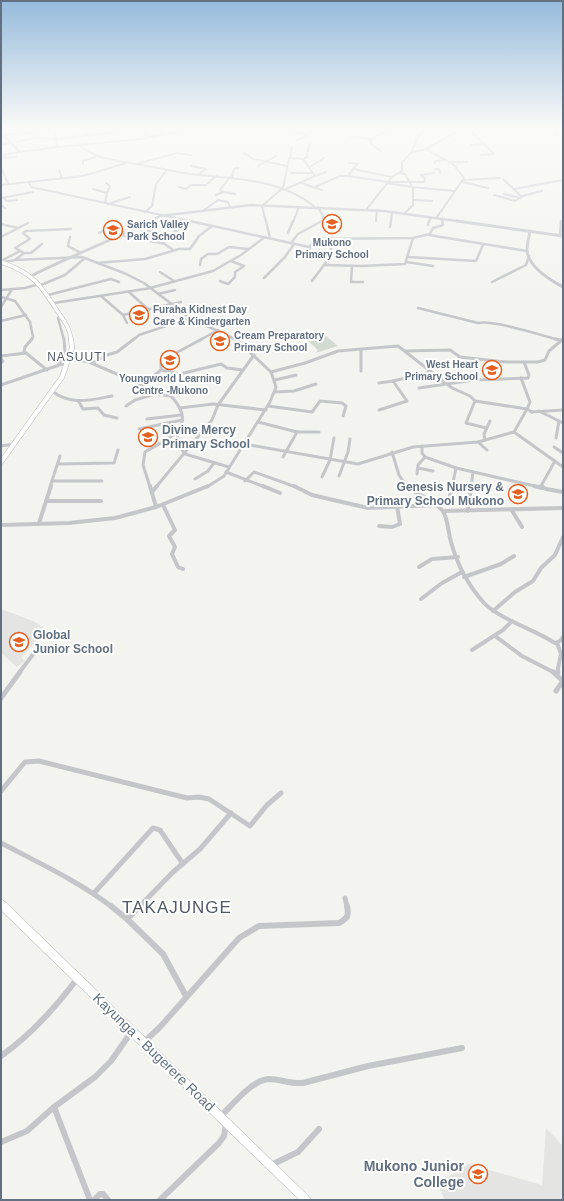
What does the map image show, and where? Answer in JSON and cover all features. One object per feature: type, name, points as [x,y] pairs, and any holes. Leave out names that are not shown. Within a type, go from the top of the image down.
[{"type":"main road","points":[[1,462],[62,376],[69,360],[72,348],[70,330],[54,303],[40,285],[31,276],[2,262]]},
{"type":"main road","name":"Kayunga - Bugerere Road","points":[[1,904],[306,1200]]},
{"type":"street","points":[[30,185],[31,187],[160,216],[310,247]]},
{"type":"street","points":[[106,204],[108,196],[107,193],[110,186],[109,185]]},
{"type":"street","points":[[145,212],[151,208],[156,185]]},
{"type":"street","points":[[179,187],[186,189],[192,185]]},
{"type":"street","points":[[223,192],[220,190],[224,185]]},
{"type":"street","points":[[267,185],[284,189],[305,199],[317,207],[323,216],[322,220],[298,234],[291,243]]},
{"type":"street","points":[[262,206],[284,189],[293,185]]},
{"type":"street","points":[[309,185],[322,190]]},
{"type":"street","points":[[315,187],[319,185]]},
{"type":"street","points":[[366,210],[386,185]]},
{"type":"street","points":[[395,185],[454,191]]},
{"type":"street","points":[[438,217],[459,185]]},
{"type":"street","points":[[481,185],[488,188]]},
{"type":"street","points":[[509,185],[521,197]]},
{"type":"street","points":[[514,189],[536,185]]},
{"type":"street","points":[[405,213],[411,207],[414,200],[413,187]]},
{"type":"street","points":[[93,189],[107,193]]},
{"type":"street","points":[[494,195],[513,201],[542,191]]},
{"type":"street","points":[[2,198],[33,192]]},
{"type":"street","points":[[216,194],[223,192],[235,194]]},
{"type":"street","points":[[504,194],[521,197]]},
{"type":"street","points":[[106,204],[130,197]]},
{"type":"street","points":[[2,198],[7,201],[17,200]]},
{"type":"street","points":[[204,210],[212,202],[217,200],[228,202],[230,207]]},
{"type":"street","points":[[414,200],[432,201]]},
{"type":"street","points":[[1,205],[5,208],[1,209]]},
{"type":"street","points":[[262,206],[270,238]]},
{"type":"street","points":[[31,276],[66,258],[126,233],[160,216],[230,207],[317,207],[377,210],[431,216],[562,235],[561,221],[563,221]]},
{"type":"street","points":[[288,233],[298,207]]},
{"type":"street","points":[[376,221],[377,210]]},
{"type":"street","points":[[390,227],[392,212]]},
{"type":"street","points":[[428,225],[431,216]]},
{"type":"street","points":[[428,235],[432,228],[443,226],[442,218]]},
{"type":"street","points":[[135,228],[173,235],[189,222]]},
{"type":"street","points":[[1,237],[28,223]]},
{"type":"street","points":[[1,224],[18,228]]},
{"type":"street","points":[[97,263],[145,259],[179,249],[190,249],[199,236],[212,226]]},
{"type":"street","points":[[99,233],[110,227],[126,233]]},
{"type":"street","points":[[42,244],[31,253],[24,253],[16,248],[30,239],[24,233],[26,231],[71,228]]},
{"type":"street","points":[[530,231],[527,251],[529,256],[545,276],[563,287]]},
{"type":"street","points":[[157,233],[158,240],[172,248]]},
{"type":"street","points":[[121,235],[165,244]]},
{"type":"street","points":[[306,259],[314,240],[413,238],[428,235],[527,251]]},
{"type":"street","points":[[70,237],[68,246],[81,253]]},
{"type":"street","points":[[54,303],[129,292],[150,288],[174,280],[204,275],[231,261],[265,237]]},
{"type":"street","points":[[324,265],[402,265],[408,258],[413,238]]},
{"type":"street","points":[[312,281],[330,257],[332,239]]},
{"type":"street","points":[[264,278],[285,257],[294,244]]},
{"type":"street","points":[[408,258],[476,261],[483,245]]},
{"type":"street","points":[[200,265],[201,259],[208,254],[217,254],[229,247],[248,249]]},
{"type":"street","points":[[2,262],[20,251]]},
{"type":"street","points":[[15,260],[24,253]]},
{"type":"street","points":[[492,282],[526,265],[529,256]]},
{"type":"street","points":[[1,290],[40,285],[65,275],[85,258]]},
{"type":"street","points":[[1,525],[69,523],[99,520],[164,505],[204,489],[220,479],[226,472],[266,410],[275,392],[276,380],[271,372],[235,338],[190,318],[150,288],[124,273],[85,258],[15,260],[2,262]]},
{"type":"street","points":[[220,281],[228,284],[235,277],[235,272],[244,266],[231,261]]},
{"type":"street","points":[[406,262],[433,266]]},
{"type":"street","points":[[352,266],[351,282],[363,282]]},
{"type":"street","points":[[160,272],[174,280]]},
{"type":"street","points":[[48,295],[111,279],[116,282],[120,282]]},
{"type":"street","points":[[1,307],[12,289]]},
{"type":"street","points":[[158,294],[175,290]]},
{"type":"street","points":[[129,292],[148,310]]},
{"type":"street","points":[[101,296],[123,315],[127,323]]},
{"type":"street","points":[[1,297],[15,301],[30,322],[33,336],[25,347],[24,352]]},
{"type":"street","points":[[123,315],[181,302]]},
{"type":"street","points":[[418,308],[478,323],[483,322],[562,339]]},
{"type":"street","points":[[1,321],[26,315]]},
{"type":"street","points":[[57,366],[62,361],[65,349],[63,334],[58,321],[58,318],[61,316]]},
{"type":"street","points":[[93,363],[105,356],[118,352],[139,335],[190,318]]},
{"type":"street","points":[[161,370],[161,361],[165,358],[218,330]]},
{"type":"street","points":[[405,351],[450,350],[463,358],[524,362],[543,361],[549,351],[562,339]]},
{"type":"street","points":[[271,372],[305,363],[338,351],[361,350],[396,345],[455,390],[470,396],[475,401],[527,409],[532,412]]},
{"type":"street","points":[[361,350],[361,371]]},
{"type":"street","points":[[1,363],[1,357],[24,352],[29,354],[47,370]]},
{"type":"street","points":[[152,492],[212,420],[218,405],[254,355]]},
{"type":"street","points":[[1,385],[47,370],[69,360],[93,363],[142,385],[155,394],[172,397],[180,408],[182,424],[177,434],[145,452],[143,465],[156,507]]},
{"type":"street","points":[[419,388],[486,379],[529,377],[524,362]]},
{"type":"street","points":[[161,370],[180,374],[221,364],[227,368],[243,370]]},
{"type":"street","points":[[142,385],[161,370]]},
{"type":"street","points":[[379,383],[431,372]]},
{"type":"street","points":[[276,380],[296,376]]},
{"type":"street","points":[[244,444],[330,460],[363,463],[392,452],[413,447],[478,442],[514,432],[530,402],[521,378]]},
{"type":"street","points":[[379,410],[406,400],[405,394],[393,381]]},
{"type":"street","points":[[275,392],[294,391],[316,384]]},
{"type":"street","points":[[52,391],[60,398],[78,402],[112,396]]},
{"type":"street","points":[[126,406],[135,400],[155,394]]},
{"type":"street","points":[[268,406],[312,412],[320,401],[342,403],[346,406],[343,416]]},
{"type":"street","points":[[475,401],[466,423],[486,428]]},
{"type":"street","points":[[78,402],[83,409],[98,408],[104,415],[117,418]]},
{"type":"street","points":[[180,408],[218,405],[266,410]]},
{"type":"street","points":[[525,413],[563,410]]},
{"type":"street","points":[[538,411],[561,422],[556,438]]},
{"type":"street","points":[[147,419],[181,415]]},
{"type":"street","points":[[140,429],[182,420]]},
{"type":"street","points":[[485,440],[486,428],[490,421]]},
{"type":"street","points":[[258,422],[297,432],[318,432]]},
{"type":"street","points":[[283,457],[297,432]]},
{"type":"street","points":[[514,432],[563,468]]},
{"type":"street","points":[[177,434],[186,455],[229,467]]},
{"type":"street","points":[[322,477],[330,460],[334,438]]},
{"type":"street","points":[[339,476],[350,439]]},
{"type":"street","points":[[478,442],[487,450]]},
{"type":"street","points":[[1,446],[14,444]]},
{"type":"street","points":[[417,474],[418,468],[424,457],[422,453],[422,446]]},
{"type":"street","points":[[554,447],[563,453]]},
{"type":"street","points":[[58,464],[114,463],[118,450]]},
{"type":"street","points":[[392,452],[399,474],[406,486],[414,493],[437,505],[443,511],[451,543],[458,557],[463,575],[484,603],[493,611],[557,643],[562,650],[563,655],[557,674]]},
{"type":"street","points":[[39,523],[60,456]]},
{"type":"street","points":[[424,457],[456,468],[563,492]]},
{"type":"street","points":[[542,488],[541,484],[555,461]]},
{"type":"street","points":[[195,480],[208,471],[214,463]]},
{"type":"street","points":[[418,468],[433,471]]},
{"type":"street","points":[[450,496],[456,468]]},
{"type":"street","points":[[226,472],[245,481],[280,493]]},
{"type":"street","points":[[245,481],[254,472],[287,483],[312,495],[368,508],[437,505]]},
{"type":"street","points":[[468,511],[473,472]]},
{"type":"street","points":[[52,481],[102,481]]},
{"type":"street","points":[[46,501],[101,501]]},
{"type":"street","points":[[164,505],[175,530],[169,536],[175,547],[172,554],[178,567],[183,569]]},
{"type":"street","points":[[378,526],[392,527],[400,524],[397,506]]},
{"type":"street","points":[[443,511],[563,508]]},
{"type":"street","points":[[511,509],[522,528]]},
{"type":"street","points":[[493,611],[515,592],[534,581],[541,568],[555,555],[563,537]]},
{"type":"street","points":[[419,567],[424,560],[439,556],[458,557]]},
{"type":"street","points":[[421,599],[442,584],[463,575],[501,564],[514,556]]},
{"type":"street","points":[[472,650],[488,637],[495,636],[506,628],[512,621]]},
{"type":"street","points":[[495,636],[522,656],[557,674],[563,681],[556,691]]},
{"type":"street","points":[[557,643],[563,637]]},
{"type":"street","points":[[1,698],[37,649]]},
{"type":"street","points":[[1,792],[25,762],[36,760],[187,798],[204,797],[250,826],[267,805],[281,793]]},
{"type":"street","points":[[127,919],[168,877],[200,849],[231,813]]},
{"type":"street","points":[[94,893],[153,828],[160,830],[183,864]]},
{"type":"street","points":[[1,843],[94,893],[127,919],[163,954],[186,996]]},
{"type":"street","points":[[144,1042],[160,1027],[239,938],[247,932],[259,926],[268,925],[339,923],[347,919],[349,915],[345,898]]},
{"type":"street","points":[[1,1056],[30,1033],[61,1002],[77,979]]},
{"type":"street","points":[[1,1142],[27,1131],[54,1107],[95,1077],[105,1068],[132,1031]]},
{"type":"street","points":[[160,1200],[220,1143],[224,1136],[224,1119],[252,1086],[269,1079],[292,1084],[303,1083],[368,1066],[462,1048]]},
{"type":"street","points":[[54,1107],[90,1200]]},
{"type":"street","points":[[271,1166],[298,1152],[319,1129]]},
{"type":"street","points":[[94,1200],[100,1194],[103,1194],[108,1200]]},
{"type":"shaded area","points":[[321,332],[338,346],[315,353],[318,350],[304,337]]},
{"type":"shaded area","name":"Global Junior School","points":[[1,609],[33,621],[48,630],[21,657],[25,661],[17,667],[1,653]]},
{"type":"shaded area","name":"Mukono Junior College","points":[[546,1128],[563,1146],[563,1200],[445,1200],[437,1184],[468,1164],[542,1185]]},
{"type":"place","name":"Mukono Primary School","points":[[332,224]]},
{"type":"place","name":"Sarich Valley Park School","points":[[113,230]]},
{"type":"place","name":"Furaha Kidnest Day Care & Kindergarten","points":[[139,315]]},
{"type":"place","name":"Cream Preparatory Primary School","points":[[220,341]]},
{"type":"place","name":"Youngworld Learning Centre -Mukono","points":[[170,360]]},
{"type":"place","name":"West Heart Primary School","points":[[492,370]]},
{"type":"place","name":"Divine Mercy Primary School","points":[[148,437]]},
{"type":"place","name":"Genesis Nursery & Primary School Mukono","points":[[518,494]]},
{"type":"place","name":"Global Junior School","points":[[19,642]]},
{"type":"place","name":"Mukono Junior College","points":[[478,1174]]},
{"type":"district","name":"NASUUTI","points":[[77,357]]},
{"type":"district","name":"TAKAJUNGE","points":[[177,907]]}]
